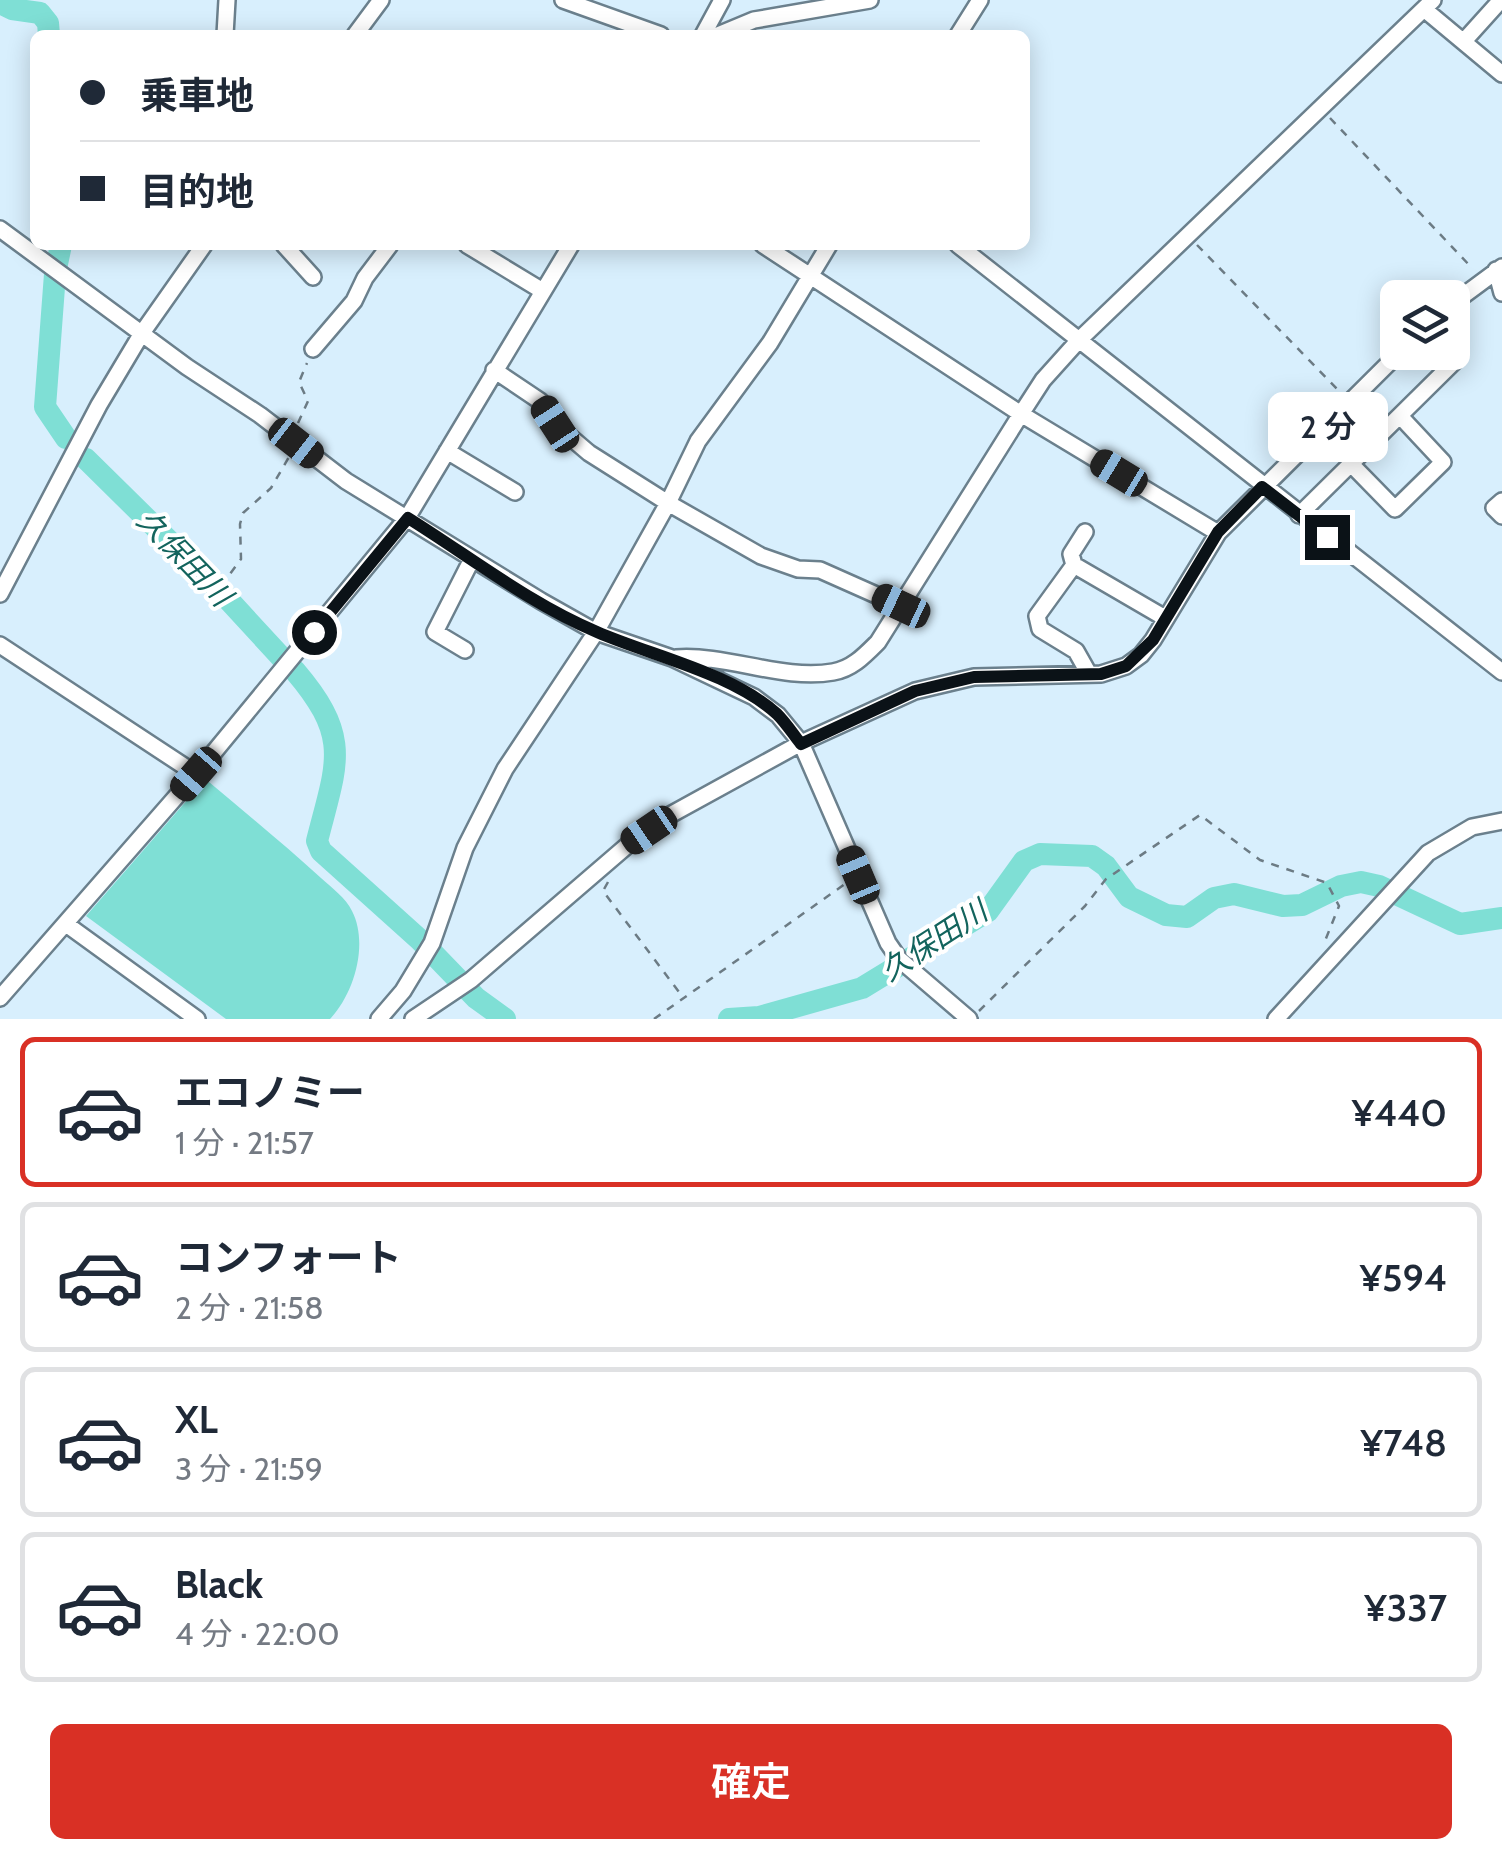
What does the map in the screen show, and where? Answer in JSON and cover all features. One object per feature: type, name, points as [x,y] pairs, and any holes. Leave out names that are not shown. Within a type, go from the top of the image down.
[{"type":"street","points":[[225,30],[227,0]]},
{"type":"street","points":[[358,30],[378,0]]},
{"type":"street","points":[[564,0],[646,30]]},
{"type":"street","points":[[706,30],[722,0]]},
{"type":"street","points":[[730,30],[754,20],[870,0]]},
{"type":"street","points":[[961,30],[980,0]]},
{"type":"street","points":[[1464,40],[1501,0]]},
{"type":"street","points":[[672,658],[699,656],[808,673],[836,672],[860,660],[878,642],[1043,380],[1079,340],[1429,5],[1502,74]]},
{"type":"street","points":[[0,229],[346,481],[596,632],[672,658],[754,697],[778,715],[801,744],[888,944],[904,964],[970,1019]]},
{"type":"street","points":[[0,594],[91,420],[142,333],[200,250]]},
{"type":"street","points":[[289,250],[313,277]]},
{"type":"street","points":[[312,349],[354,301],[386,250]]},
{"type":"street","points":[[474,250],[541,290]]},
{"type":"street","points":[[0,998],[196,774],[408,518],[567,250]]},
{"type":"street","points":[[770,250],[1020,414],[1218,532]]},
{"type":"street","points":[[379,1019],[414,975],[432,943],[465,848],[487,802],[596,632],[698,441],[770,343],[826,250]]},
{"type":"street","points":[[964,250],[1500,670]]},
{"type":"street","points":[[1470,290],[1495,271],[1502,293]]},
{"type":"street","points":[[494,370],[540,401],[555,424],[589,453],[668,503],[761,556],[798,570],[820,570],[901,606]]},
{"type":"street","points":[[413,1019],[471,980],[606,861],[670,815],[801,744],[915,691],[974,677],[1089,674],[1126,666],[1140,656],[1218,532],[1381,370]]},
{"type":"street","points":[[1298,515],[1446,370]]},
{"type":"street","points":[[1351,464],[1395,508],[1431,474],[1442,462],[1400,416]]},
{"type":"street","points":[[447,451],[516,492]]},
{"type":"street","points":[[1502,501],[1494,508],[1502,516]]},
{"type":"street","points":[[1085,532],[1071,554],[1074,565],[1166,618]]},
{"type":"street","points":[[465,650],[435,632],[472,559]]},
{"type":"street","points":[[1074,565],[1037,616],[1040,629],[1076,651],[1089,674]]},
{"type":"street","points":[[0,645],[196,774]]},
{"type":"street","points":[[1276,1019],[1428,853],[1472,827],[1502,821]]},
{"type":"street","points":[[66,924],[197,1019]]},
{"type":"street","points":[[414,975],[414,989],[428,1010]]},
{"type":"path","points":[[1320,107],[1472,268],[1495,271]]},
{"type":"path","points":[[1188,236],[1348,402]]},
{"type":"path","points":[[221,586],[241,559],[243,514],[271,488],[308,401],[298,382],[312,349]]},
{"type":"path","points":[[970,1019],[1084,906],[1106,879],[1200,815],[1260,860],[1327,883],[1339,906],[1325,934],[1325,944],[1334,954]]},
{"type":"path","points":[[606,861],[612,869],[603,892],[684,997]]},
{"type":"path","points":[[654,1019],[858,875]]},
{"type":"shaded area","points":[[209,782],[334,889],[352,911],[359,938],[356,968],[346,996],[330,1019],[226,1019],[86,916],[202,783]]},
{"type":"waterway","name":"久保田川","points":[[0,3],[40,13],[49,30]]},
{"type":"waterway","name":"久保田川","points":[[57,264],[60,250]]},
{"type":"waterway","name":"久保田川","points":[[55,274],[45,407],[66,438]]},
{"type":"waterway","name":"久保田川","points":[[86,459],[281,657]]},
{"type":"waterway","name":"久保田川","points":[[295,671],[325,715],[335,752],[317,841],[321,851],[420,940],[476,998],[505,1019]]},
{"type":"waterway","name":"久保田川","points":[[729,1019],[759,1017],[862,988],[988,911],[1024,861],[1040,854],[1092,856],[1106,866],[1129,897],[1166,915],[1187,917],[1214,898],[1234,894],[1283,906],[1302,905],[1341,886],[1361,882],[1379,886],[1460,924],[1502,918]]},
{"type":"route","points":[[314,632],[408,518],[596,632],[672,658],[754,697],[778,715],[801,744],[915,691],[974,677],[1101,674],[1126,666],[1153,640],[1218,532],[1262,487],[1327,537]]}]
